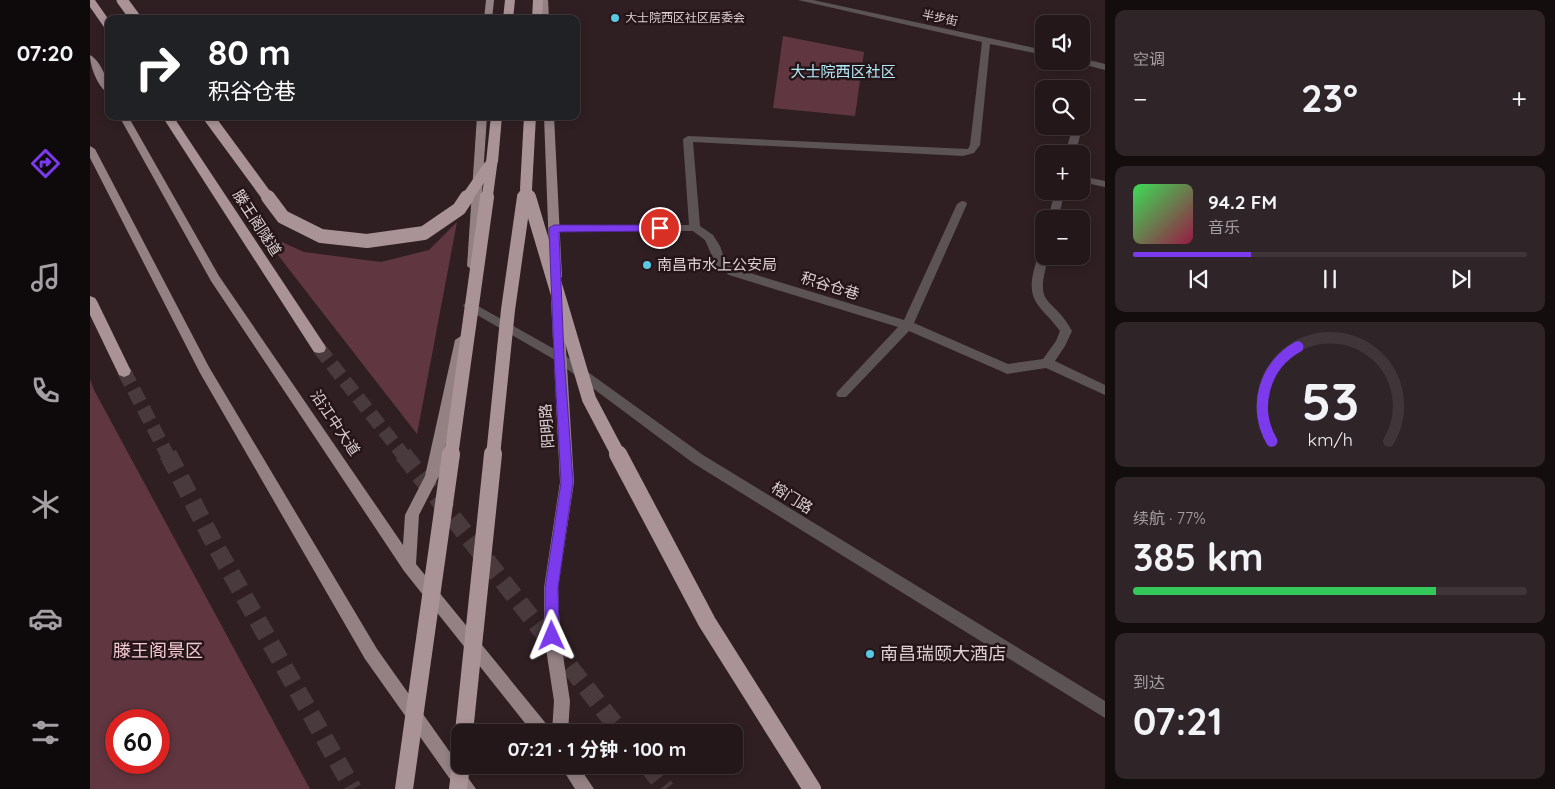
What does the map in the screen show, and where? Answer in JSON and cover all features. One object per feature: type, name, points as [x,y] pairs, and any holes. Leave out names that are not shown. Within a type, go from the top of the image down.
[{"type":"highway","points":[[90,0],[105,22]]},
{"type":"highway","points":[[122,0],[133,15]]},
{"type":"highway","points":[[508,15],[510,0]]},
{"type":"highway","points":[[536,15],[538,0]]},
{"type":"highway","name":"滕王阁隧道","points":[[170,120],[319,348]]},
{"type":"highway","points":[[211,120],[282,217],[321,236],[367,241],[424,233],[459,209],[492,162]]},
{"type":"highway","points":[[404,789],[497,120]]},
{"type":"highway","points":[[465,724],[508,310],[526,190],[530,120]]},
{"type":"highway","points":[[526,190],[589,399],[707,622],[812,789]]},
{"type":"highway","points":[[90,301],[124,371]]},
{"type":"highway","points":[[458,789],[459,774]]},
{"type":"main road","points":[[488,15],[490,0]]},
{"type":"main road","points":[[544,0],[545,15]]},
{"type":"main road","points":[[90,58],[105,84]]},
{"type":"main road","name":"沿江中大道","points":[[125,120],[215,278],[409,566],[536,724]]},
{"type":"main road","points":[[409,566],[412,515],[432,476],[469,305],[482,120]]},
{"type":"main road","name":"阳明路","points":[[549,120],[559,357],[567,482],[551,588],[552,636],[562,701],[561,724]]},
{"type":"main road","points":[[90,149],[204,370],[370,654],[467,789]]},
{"type":"main road","points":[[574,774],[585,789]]},
{"type":"street","name":"半步街","points":[[802,0],[1035,51]]},
{"type":"street","points":[[554,228],[695,228],[688,139],[962,153],[971,151],[975,145],[986,40]]},
{"type":"street","points":[[1090,63],[1105,67]]},
{"type":"street","points":[[1090,180],[1105,184]]},
{"type":"street","points":[[842,394],[907,325],[962,204]]},
{"type":"street","name":"积谷仓巷","points":[[695,228],[707,234],[716,246],[720,262],[734,272],[907,325],[1007,369],[1047,364]]},
{"type":"street","points":[[1041,265],[1036,293],[1042,305],[1062,323],[1066,331],[1061,343],[1047,364],[1105,390]]},
{"type":"street","name":"榕门路","points":[[469,305],[559,357],[698,459],[1105,710]]},
{"type":"green space","points":[[783,36],[864,52],[855,116],[773,108]]},
{"type":"green space","points":[[457,222],[417,434],[260,232],[304,252],[381,262],[429,250]]},
{"type":"green space","name":"滕王阁景区","points":[[90,379],[94,390],[310,789],[90,789]]},
{"type":"tunnel","points":[[319,348],[404,456]]},
{"type":"tunnel","points":[[124,371],[168,456]]},
{"type":"tunnel","points":[[168,454],[215,545],[353,789]]},
{"type":"tunnel","points":[[403,454],[615,724]]},
{"type":"tunnel","points":[[654,774],[666,789]]},
{"type":"place","name":"大士院西区社区居委会","points":[[615,18]]},
{"type":"place","name":"南昌市水上公安局","points":[[647,265]]},
{"type":"place","name":"南昌瑞颐大酒店","points":[[870,654]]},
{"type":"district","name":"大士院西区社区","points":[[843,72]]},
{"type":"route","points":[[552,636],[551,588],[567,482],[559,357],[554,228],[660,228]]}]
